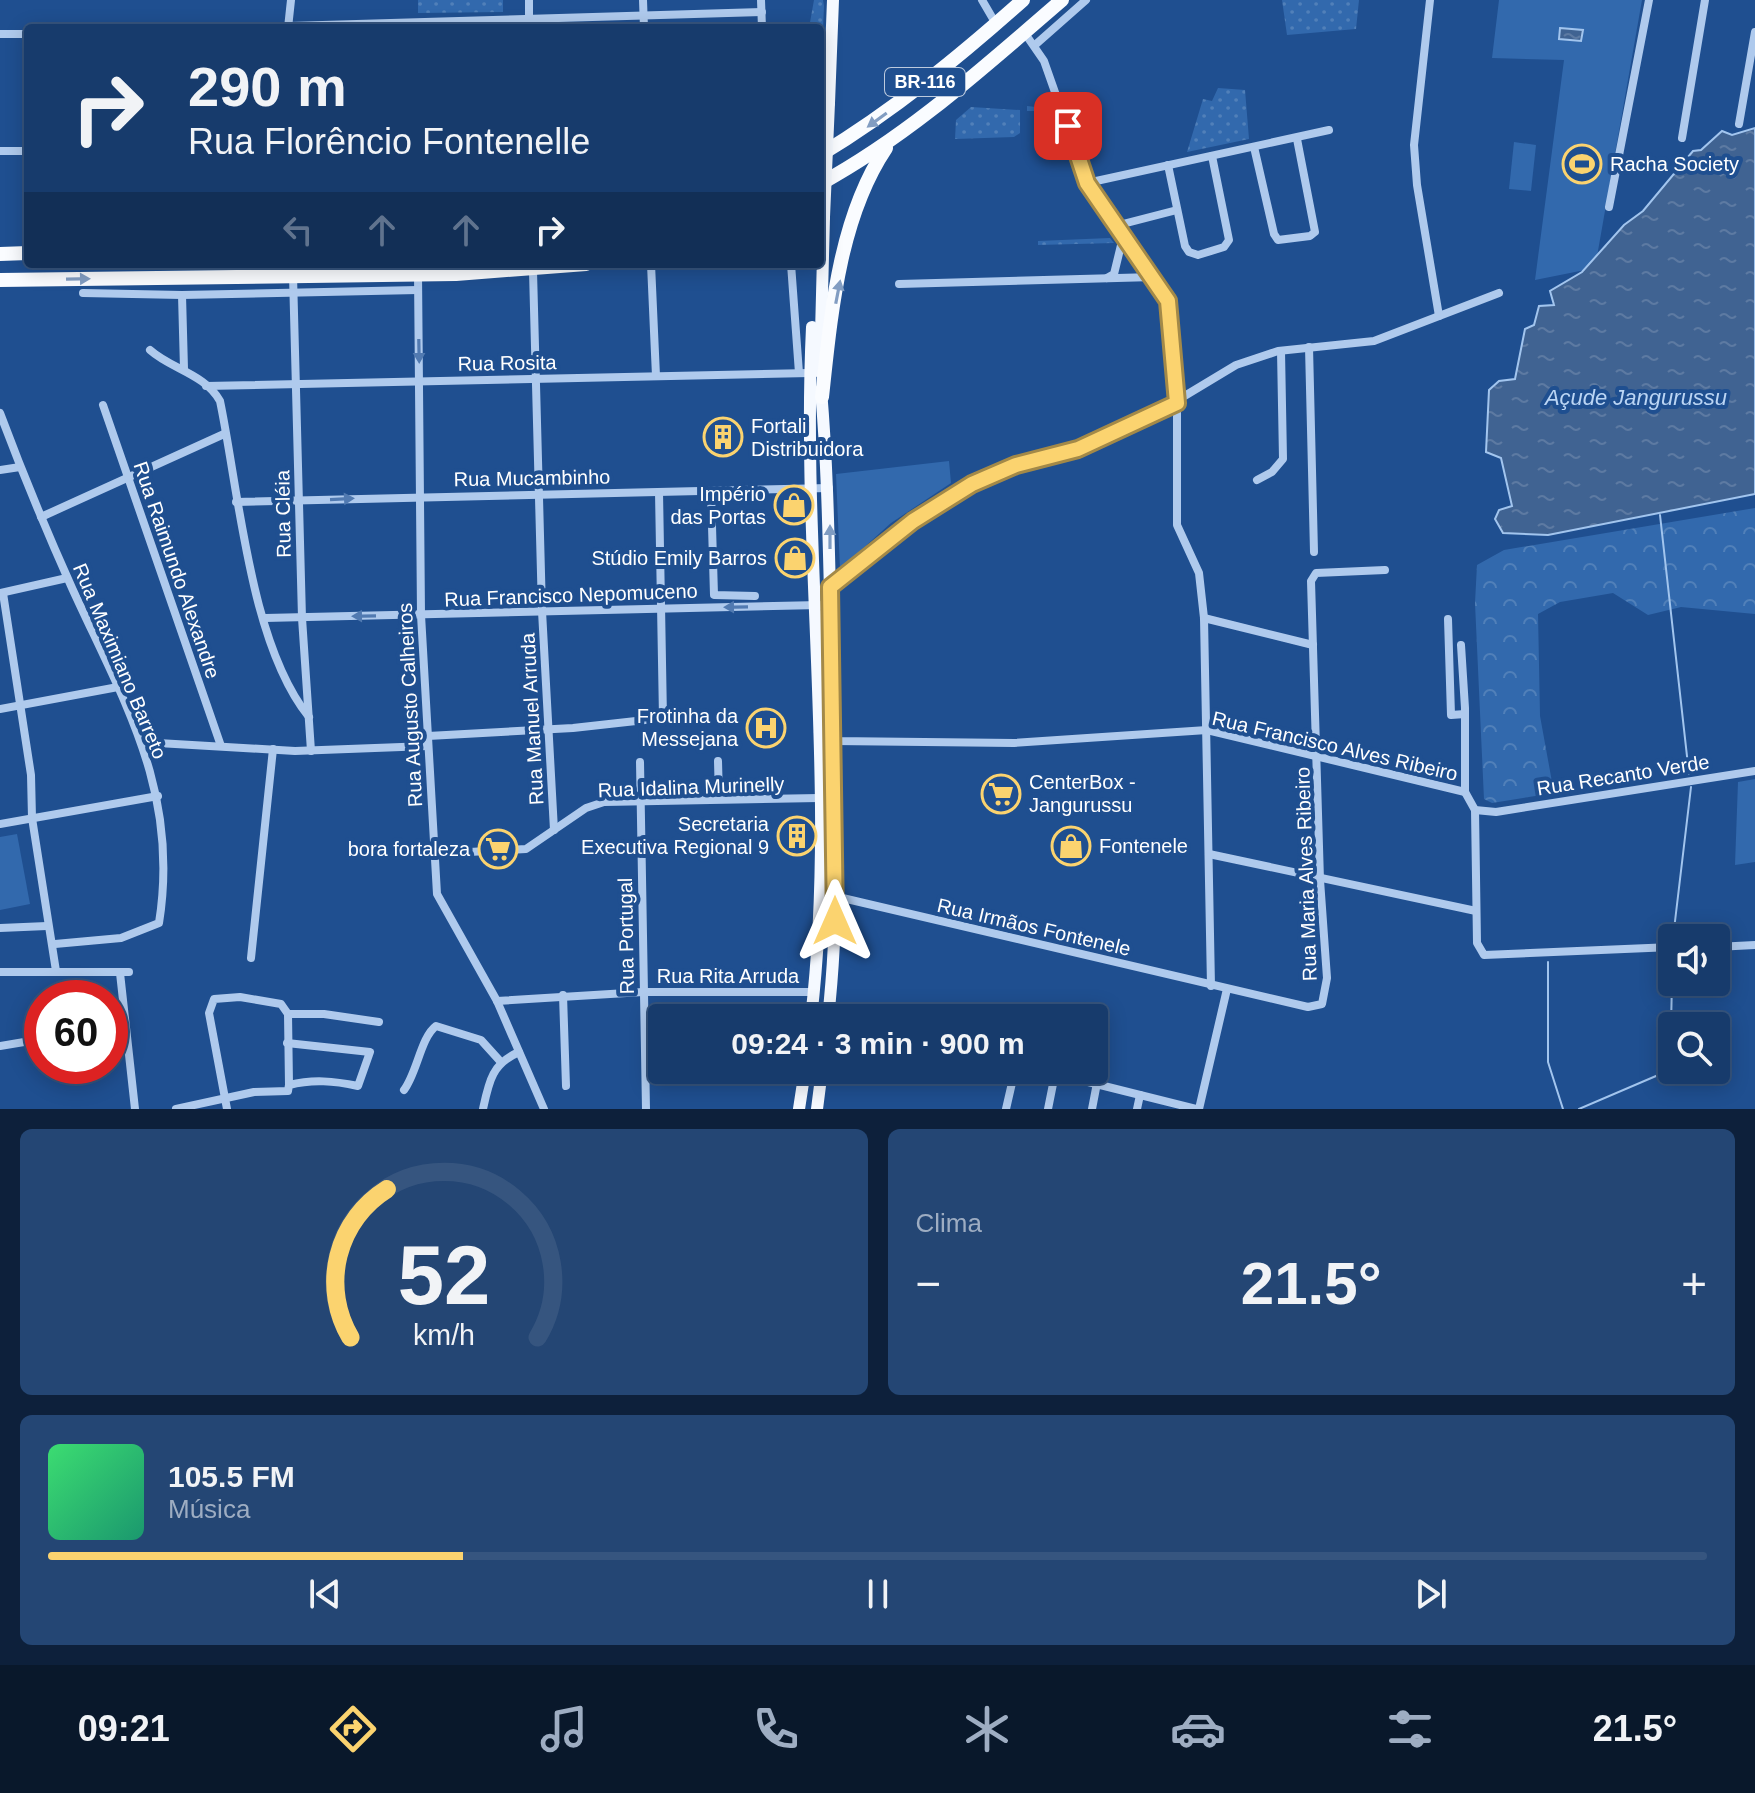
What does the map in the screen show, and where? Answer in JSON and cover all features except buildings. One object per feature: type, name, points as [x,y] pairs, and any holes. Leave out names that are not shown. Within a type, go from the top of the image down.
[{"type":"highway","name":"BR-116","points":[[824,152],[889,111],[1023,0]]},
{"type":"highway","name":"BR-116","points":[[824,182],[888,144],[957,91],[1062,0]]},
{"type":"highway","points":[[822,397],[830,329],[856,209],[871,169],[888,144]]},
{"type":"highway","points":[[0,254],[24,253]]},
{"type":"highway","points":[[0,280],[533,271],[556,268]]},
{"type":"main road","points":[[824,217],[827,0]]},
{"type":"main road","points":[[824,123],[833,0]]},
{"type":"main road","points":[[813,1004],[819,946],[819,798],[811,488],[804,373],[815,268]]},
{"type":"main road","points":[[822,268],[819,338],[829,488],[834,741],[835,947],[829,1004]]},
{"type":"main road","points":[[819,877],[834,878]]},
{"type":"main road","points":[[819,946],[835,947]]},
{"type":"main road","points":[[799,1109],[803,1084]]},
{"type":"main road","points":[[817,1109],[820,1084]]},
{"type":"street","points":[[288,24],[291,0]]},
{"type":"street","points":[[529,0],[529,24]]},
{"type":"street","points":[[643,0],[644,24]]},
{"type":"street","points":[[761,0],[762,24]]},
{"type":"street","points":[[982,0],[996,24]]},
{"type":"street","points":[[1035,45],[1086,0]]},
{"type":"street","points":[[1430,0],[1414,145],[1439,316]]},
{"type":"street","points":[[1609,207],[1649,0]]},
{"type":"street","points":[[1682,138],[1705,0]]},
{"type":"street","points":[[543,24],[762,12]]},
{"type":"street","points":[[1024,32],[1035,45],[1057,95],[1087,183],[1168,301],[1177,403],[1177,525],[1199,573],[1204,618],[1211,986]]},
{"type":"street","points":[[1739,124],[1755,32]]},
{"type":"street","points":[[0,34],[24,34]]},
{"type":"street","points":[[1087,183],[1329,130]]},
{"type":"street","points":[[1254,147],[1271,224],[1281,241],[1310,236],[1315,230],[1297,139]]},
{"type":"street","points":[[0,151],[24,151]]},
{"type":"street","points":[[1168,165],[1184,240],[1193,254],[1228,244],[1212,156]]},
{"type":"street","points":[[1115,226],[1177,210]]},
{"type":"street","points":[[1106,278],[1114,274],[1123,237]]},
{"type":"street","points":[[651,268],[656,376]]},
{"type":"street","points":[[791,268],[804,373]]},
{"type":"street","name":"Rua Manuel Arruda","points":[[533,271],[542,611],[554,830]]},
{"type":"street","name":"Rua Augusto Calheiros","points":[[418,273],[421,615],[433,854],[442,907],[497,1001],[544,1109]]},
{"type":"street","name":"Rua Cléia","points":[[293,275],[302,618],[311,751]]},
{"type":"street","points":[[899,284],[1154,277]]},
{"type":"street","points":[[83,293],[182,295],[418,290]]},
{"type":"street","points":[[830,587],[913,521],[972,484],[1016,465],[1078,449],[1177,403],[1236,365],[1281,351],[1374,341],[1499,293]]},
{"type":"street","points":[[182,295],[184,369]]},
{"type":"street","points":[[1309,347],[1314,552]]},
{"type":"street","points":[[150,350],[160,359],[184,369],[220,401],[236,502],[265,618],[286,684],[309,717]]},
{"type":"street","points":[[1257,480],[1272,472],[1283,459],[1281,351]]},
{"type":"street","name":"Rua Rosita","points":[[206,386],[804,373]]},
{"type":"street","name":"Rua Raimundo Alexandre","points":[[103,405],[221,746]]},
{"type":"street","name":"Rua Maximiano Barreto","points":[[0,413],[67,578],[141,742],[158,796],[165,867],[159,923],[121,938],[55,944]]},
{"type":"street","points":[[41,517],[224,434]]},
{"type":"street","points":[[0,470],[20,467]]},
{"type":"street","name":"Rua Mucambinho","points":[[236,502],[420,495],[829,488]]},
{"type":"street","points":[[711,491],[714,595],[755,596]]},
{"type":"street","points":[[141,742],[311,751],[660,720],[665,715],[659,492]]},
{"type":"street","name":"Rua Maria Alves Ribeiro","points":[[1227,989],[1308,1007],[1322,1004],[1327,978],[1320,880],[1313,574],[1385,570]]},
{"type":"street","points":[[56,971],[55,944],[47,926],[32,818],[31,775],[2,593],[67,578]]},
{"type":"street","name":"Rua Francisco Nepomuceno","points":[[265,618],[830,605]]},
{"type":"street","points":[[1204,618],[1313,645]]},
{"type":"street","points":[[1448,619],[1451,715],[1465,714]]},
{"type":"street","points":[[1461,645],[1465,792],[1475,810],[1477,943],[1484,955],[1658,948]]},
{"type":"street","points":[[0,709],[118,687]]},
{"type":"street","name":"Rua Francisco Alves Ribeiro","points":[[818,732],[834,741],[1014,743],[1207,730],[1465,792]]},
{"type":"street","points":[[251,958],[273,749]]},
{"type":"street","points":[[718,761],[719,799]]},
{"type":"street","name":"Rua Portugal","points":[[640,762],[646,1109]]},
{"type":"street","name":"Rua Recanto Verde","points":[[1475,810],[1496,812],[1755,771]]},
{"type":"street","points":[[0,824],[158,796]]},
{"type":"street","name":"Rua Idalina Murinelly","points":[[433,854],[526,849],[595,804],[819,798]]},
{"type":"street","points":[[1209,854],[1476,911]]},
{"type":"street","name":"Rua Irmãos Fontenele","points":[[834,896],[1227,989]]},
{"type":"street","points":[[0,928],[47,926]]},
{"type":"street","points":[[1730,946],[1755,945]]},
{"type":"street","points":[[0,972],[124,973],[124,980]]},
{"type":"street","points":[[1101,1084],[1198,1109],[1227,989]]},
{"type":"street","name":"Rua Rita Arruda","points":[[497,1001],[643,992],[814,992]]},
{"type":"street","points":[[563,995],[566,1086]]},
{"type":"street","points":[[176,1109],[226,1104],[247,1094],[283,1094],[288,1091],[288,1014],[281,1004],[225,996],[212,1000],[209,1013],[226,1104]]},
{"type":"street","points":[[288,1014],[379,1022]]},
{"type":"street","points":[[404,1090],[416,1070],[428,1035],[436,1026],[481,1040],[500,1061]]},
{"type":"street","points":[[0,1046],[24,1042]]},
{"type":"street","points":[[287,1043],[370,1052],[358,1086],[324,1080],[289,1085]]},
{"type":"street","points":[[483,1109],[490,1076],[500,1061],[519,1052]]},
{"type":"street","points":[[128,1056],[135,1109]]},
{"type":"street","points":[[1006,1109],[1012,1084]]},
{"type":"street","points":[[1048,1109],[1053,1084]]},
{"type":"street","points":[[1092,1109],[1097,1084]]},
{"type":"street","points":[[1137,1109],[1140,1095]]},
{"type":"green space","points":[[418,0],[503,0],[503,12],[418,13]]},
{"type":"green space","points":[[814,0],[823,0],[823,24],[810,24]]},
{"type":"green space","points":[[1282,0],[1359,0],[1356,29],[1287,35]]},
{"type":"green space","name":"Racha Society","points":[[1499,0],[1642,0],[1595,268],[1535,280],[1564,60],[1492,58]]},
{"type":"green space","points":[[1218,88],[1245,90],[1249,139],[1187,152],[1203,99],[1212,101]]},
{"type":"green space","points":[[1027,106],[1054,109],[1071,161],[1057,125],[1046,111],[1027,111]]},
{"type":"green space","points":[[971,107],[1020,110],[1020,133],[1014,137],[955,139],[956,120]]},
{"type":"green space","points":[[1514,142],[1536,145],[1531,191],[1509,189]]},
{"type":"green space","points":[[1110,238],[1114,243],[1038,245],[1038,241]]},
{"type":"green space","points":[[949,461],[951,483],[891,523],[840,569],[836,474]]},
{"type":"green space","points":[[1755,508],[1755,614],[1681,607],[1648,615],[1613,593],[1560,602],[1538,614],[1540,716],[1554,793],[1492,803],[1484,799],[1475,603],[1477,565],[1504,550]]},
{"type":"green space","points":[[1755,779],[1755,862],[1735,865],[1738,782]]},
{"type":"green space","points":[[17,834],[30,904],[0,910],[0,837]]},
{"type":"water","points":[[1560,28],[1583,30],[1581,41],[1559,39]]},
{"type":"water","name":"Açude Jangurussu","points":[[1755,128],[1755,494],[1548,535],[1503,533],[1495,519],[1499,510],[1512,506],[1501,458],[1486,452],[1489,390],[1499,381],[1515,379],[1525,329],[1534,325],[1539,306],[1554,305],[1550,291],[1582,272],[1624,225],[1643,211],[1693,151],[1701,150],[1722,131],[1732,135]]},
{"type":"waterway","points":[[1660,515],[1689,774]]},
{"type":"waterway","points":[[1675,924],[1691,787]]},
{"type":"waterway","points":[[1548,962],[1548,1062],[1563,1109]]},
{"type":"waterway","points":[[1579,1109],[1670,1070],[1672,996]]},
{"type":"place","name":"Racha Society","points":[[1582,164]]},
{"type":"place","name":"Fortali Distribuidora","points":[[723,437]]},
{"type":"place","name":"Império das Portas","points":[[794,505]]},
{"type":"place","name":"Stúdio Emily Barros","points":[[795,558]]},
{"type":"place","name":"Frotinha da Messejana","points":[[766,728]]},
{"type":"place","name":"CenterBox - Jangurussu","points":[[1001,794]]},
{"type":"place","name":"Secretaria Executiva Regional 9","points":[[797,836]]},
{"type":"place","name":"Fontenele","points":[[1071,846]]},
{"type":"place","name":"bora fortaleza","points":[[498,849]]},
{"type":"route","points":[[835,921],[830,587],[913,521],[972,484],[1016,465],[1078,449],[1177,403],[1168,301],[1087,183],[1068,126]]}]
